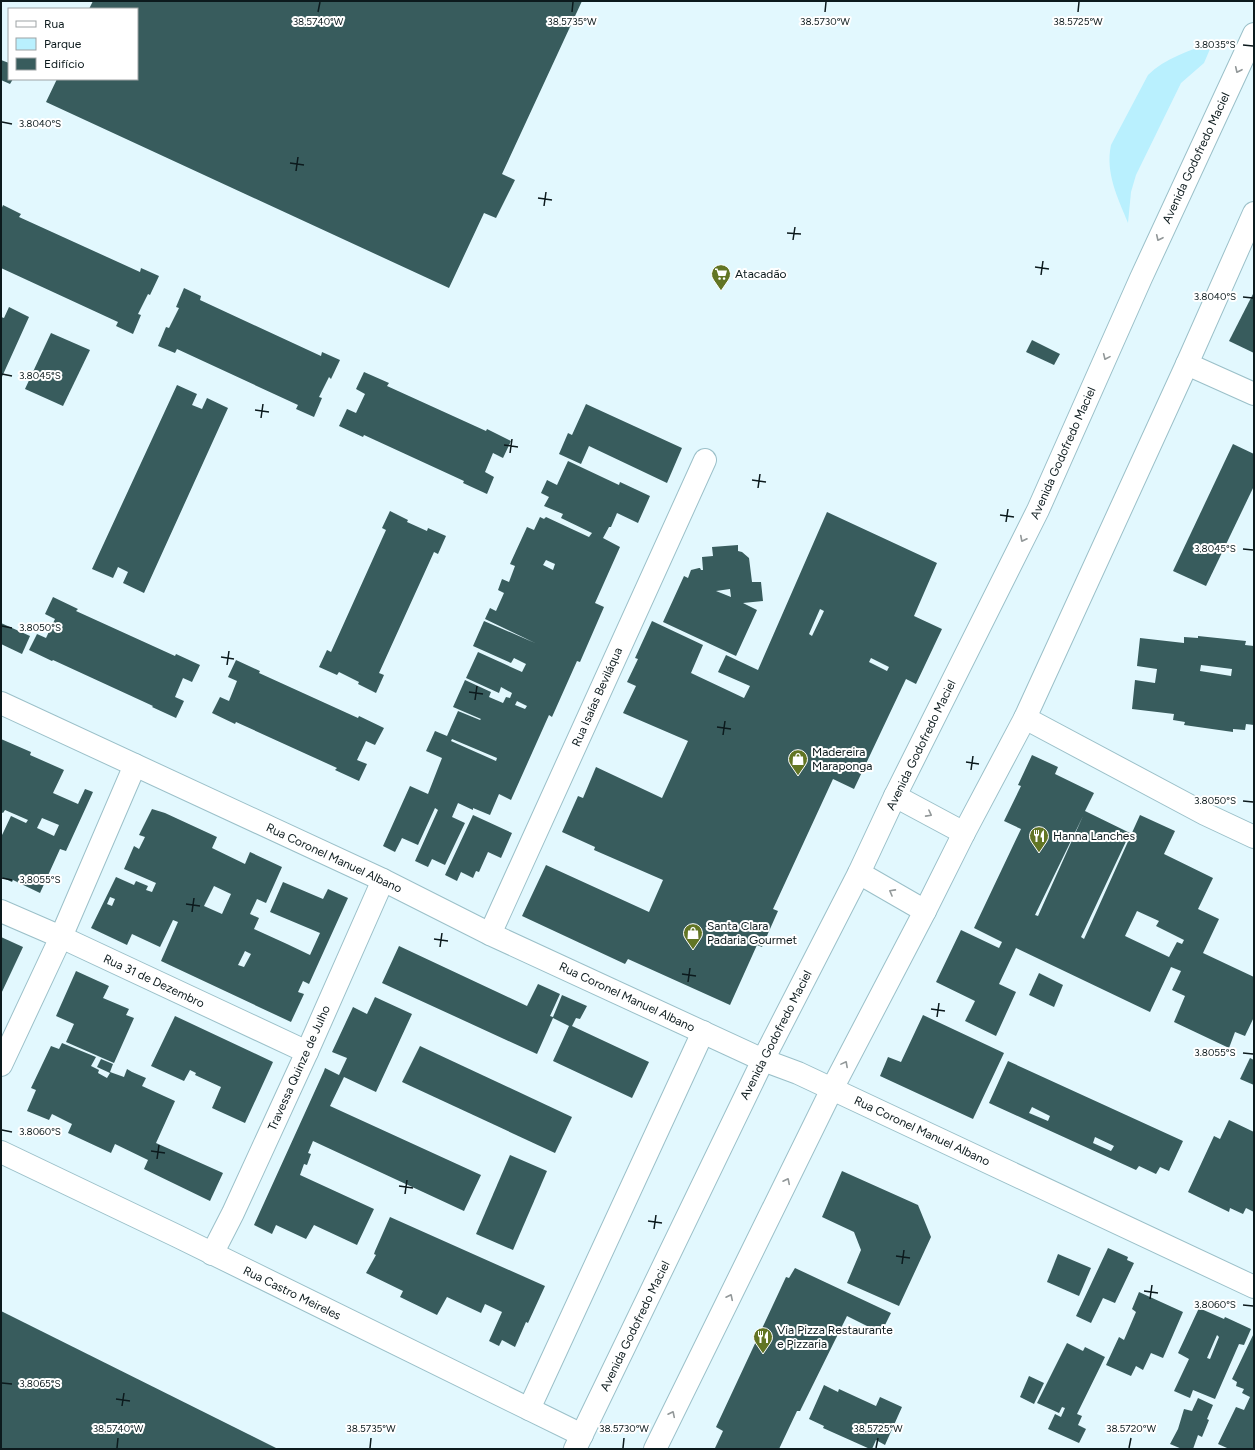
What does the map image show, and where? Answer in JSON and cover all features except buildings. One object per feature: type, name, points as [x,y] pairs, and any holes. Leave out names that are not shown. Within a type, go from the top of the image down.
[{"type":"street","name":"Avenida Godofredo Maciel","points":[[579,1442],[763,1060],[859,873],[895,796],[1038,510],[1141,278],[1254,34]]},
{"type":"street","points":[[655,1449],[832,1089],[1025,718],[1188,364],[1254,213]]},
{"type":"street","points":[[1188,364],[1254,394]]},
{"type":"street","name":"Rua Isaías Beviláqua","points":[[490,934],[704,460]]},
{"type":"street","name":"Rua Coronel Manuel Albano","points":[[1,703],[383,880],[490,934],[763,1060],[798,1073],[1254,1287]]},
{"type":"street","points":[[1025,718],[1205,814],[1254,837]]},
{"type":"street","points":[[1,1065],[61,937],[135,765]]},
{"type":"street","points":[[895,796],[964,833]]},
{"type":"street","points":[[859,873],[925,911]]},
{"type":"street","name":"Travessa Quinze de Julho","points":[[212,1254],[233,1213],[307,1052],[383,880]]},
{"type":"street","name":"Rua 31 de Dezembro","points":[[1,911],[61,937],[307,1052]]},
{"type":"street","points":[[529,1409],[703,1032]]},
{"type":"street","name":"Rua Castro Meireles","points":[[1,1152],[529,1409],[579,1442]]},
{"type":"green space","points":[[1213,42],[1204,63],[1181,83],[1136,175],[1131,192],[1128,223],[1111,175],[1111,145],[1148,75],[1170,59]]},
{"type":"place","name":"Atacadão","points":[[721,291]]},
{"type":"place","name":"Madereira Maraponga","points":[[798,776]]},
{"type":"place","name":"Hanna Lanches","points":[[1039,853]]},
{"type":"place","name":"Santa Clara Padaria Gourmet","points":[[693,950]]},
{"type":"place","name":"Via Pizza Restaurante e Pizzaria","points":[[763,1354]]}]
